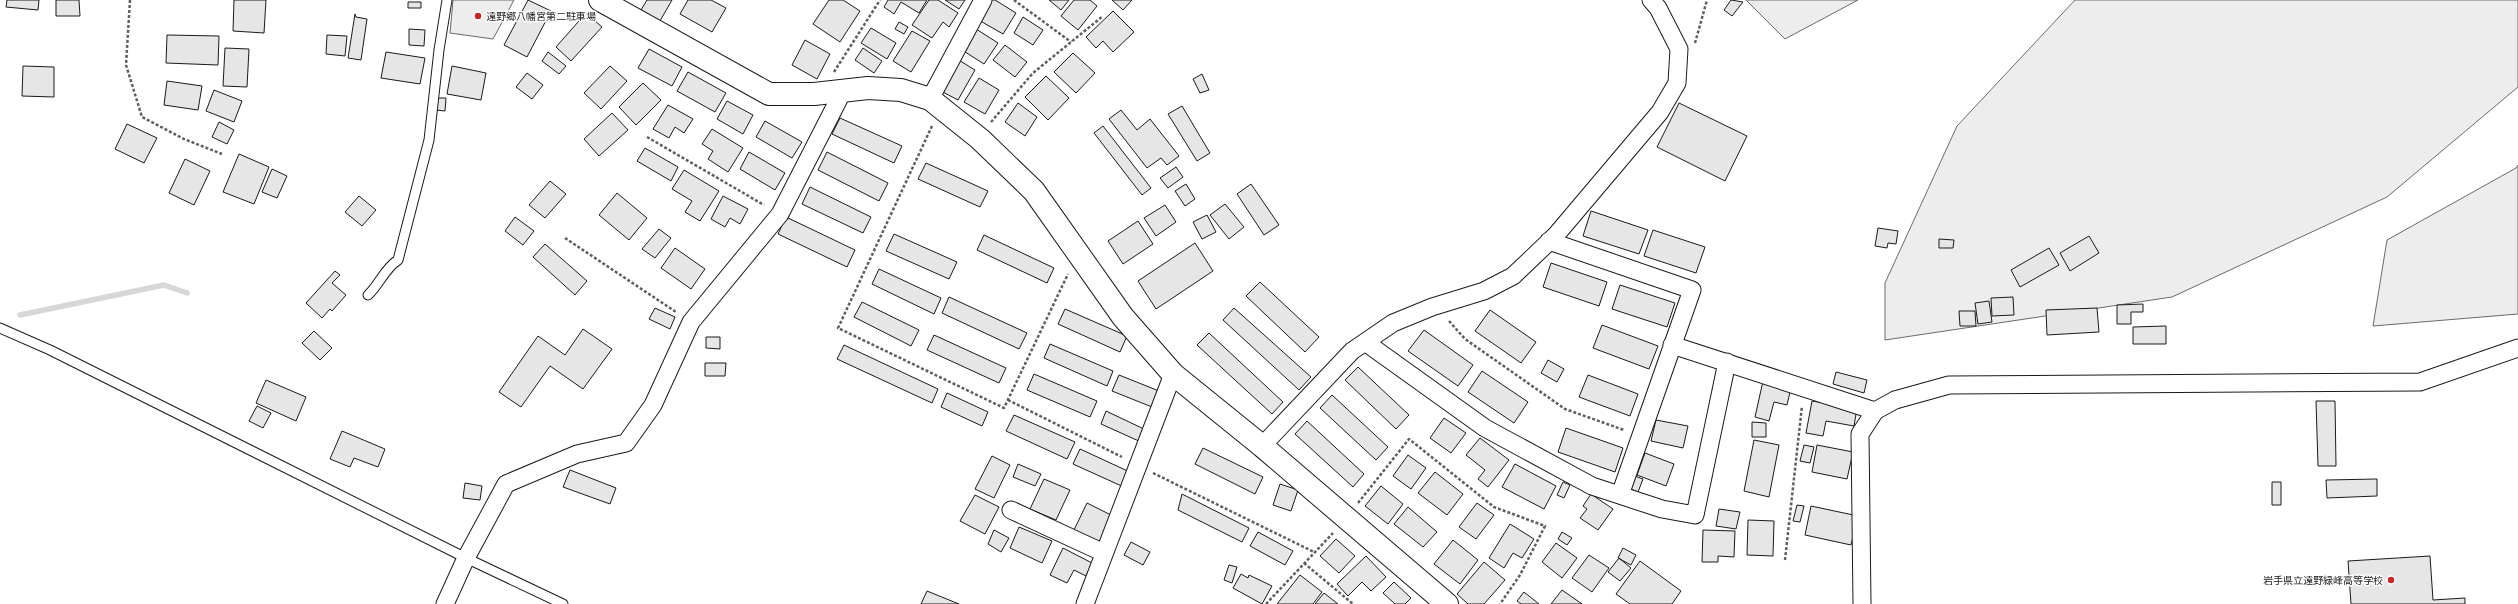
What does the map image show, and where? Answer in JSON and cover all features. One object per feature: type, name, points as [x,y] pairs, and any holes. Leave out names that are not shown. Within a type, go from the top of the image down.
[{"type":"street","points":[[600,0],[769,94],[820,93],[844,89],[901,90],[935,103],[978,137],[1034,190],[1123,317],[1173,374],[1347,517],[1365,536],[1447,604]]},
{"type":"street","points":[[935,103],[983,0]]},
{"type":"street","points":[[1262,446],[1352,351],[1393,323],[1436,306],[1484,291],[1513,276],[1549,241],[1660,112],[1677,83],[1679,49],[1658,8],[1650,0]]},
{"type":"street","points":[[445,604],[466,558],[506,484],[577,454],[626,443],[653,405],[691,322],[780,214],[844,89]]},
{"type":"street","points":[[1549,241],[1692,290],[1620,495]]},
{"type":"street","points":[[1365,342],[1485,428],[1592,486],[1662,509],[1694,515],[1727,362]]},
{"type":"street","points":[[1672,345],[1875,411]]},
{"type":"street","points":[[1862,604],[1860,434],[1875,411],[1895,400],[1949,385],[2420,382],[2518,348]]},
{"type":"street","points":[[1085,604],[1173,374]]},
{"type":"street","points":[[1012,510],[1104,553]]},
{"type":"lane","points":[[368,295],[377,286],[388,266],[398,260],[429,140],[439,50],[447,0]]},
{"type":"lane","points":[[0,328],[50,350],[466,558],[563,604]]},
{"type":"path","points":[[130,0],[126,65],[142,117],[184,139],[222,154]]},
{"type":"path","points":[[820,93],[880,0]]},
{"type":"path","points":[[1014,0],[1071,42]]},
{"type":"path","points":[[978,137],[1033,74],[1103,16]]},
{"type":"path","points":[[935,103],[838,328],[1004,408],[1078,253]]},
{"type":"path","points":[[647,137],[780,214]]},
{"type":"path","points":[[565,238],[691,322]]},
{"type":"path","points":[[1436,306],[1465,339],[1565,409],[1641,435]]},
{"type":"path","points":[[1785,560],[1804,388]]},
{"type":"path","points":[[1008,400],[1314,552]]},
{"type":"path","points":[[1266,604],[1347,517],[1409,439],[1494,507],[1545,526],[1520,575],[1500,604]]},
{"type":"path","points":[[1304,563],[1353,604]]},
{"type":"shaded area","name":"遠野郷八幡宮第二駐車場","points":[[453,0],[514,0],[493,39],[450,33]]},
{"type":"shaded area","points":[[1746,0],[1858,0],[1785,39]]},
{"type":"shaded area","points":[[2075,0],[2518,0],[2518,87],[2387,197],[2172,297],[1885,340],[1885,283],[1957,126]]},
{"type":"shaded area","points":[[2518,165],[2518,314],[2373,326],[2387,240],[2516,168]]},
{"type":"building","points":[[7,0],[39,0],[38,10],[6,7]]},
{"type":"building","points":[[56,0],[79,0],[80,16],[56,16]]},
{"type":"building","points":[[234,0],[266,0],[264,33],[233,31]]},
{"type":"building","points":[[528,0],[551,11],[527,57],[504,45]]},
{"type":"building","points":[[647,0],[672,0],[660,21],[641,10]]},
{"type":"building","points":[[688,0],[711,0],[726,8],[712,32],[680,14]]},
{"type":"building","points":[[829,0],[843,0],[860,11],[840,42],[813,24]]},
{"type":"building","points":[[888,0],[927,0],[919,13],[901,2],[894,14],[884,7]]},
{"type":"building","points":[[929,0],[938,0],[958,13],[949,27],[943,22],[932,38],[912,25]]},
{"type":"building","points":[[945,0],[965,0],[959,9]]},
{"type":"building","points":[[989,0],[995,0],[1016,13],[1003,34],[977,19]]},
{"type":"building","points":[[1049,0],[1069,0],[1061,10]]},
{"type":"building","points":[[1074,0],[1090,0],[1097,6],[1078,30],[1061,16]]},
{"type":"building","points":[[1112,0],[1132,0],[1123,10]]},
{"type":"building","points":[[1731,0],[1743,2],[1732,16],[1724,10]]},
{"type":"building","points":[[408,2],[421,2],[421,8],[408,8]]},
{"type":"building","points":[[1113,11],[1134,32],[1113,52],[1103,41],[1096,48],[1086,37]]},
{"type":"building","points":[[586,13],[602,27],[571,61],[556,47]]},
{"type":"building","points":[[355,14],[356,17],[367,19],[361,60],[348,58]]},
{"type":"building","points":[[1023,17],[1043,30],[1033,45],[1014,33]]},
{"type":"building","points":[[899,22],[908,27],[904,34],[895,29]]},
{"type":"building","points":[[973,27],[998,43],[984,64],[959,48]]},
{"type":"building","points":[[871,28],[896,43],[887,59],[861,43]]},
{"type":"building","points":[[409,29],[425,30],[424,46],[409,45]]},
{"type":"building","points":[[912,31],[930,41],[911,72],[893,61]]},
{"type":"building","points":[[167,35],[219,36],[218,65],[166,63]]},
{"type":"building","points":[[327,35],[347,36],[345,56],[326,54]]},
{"type":"building","points":[[805,40],[830,54],[817,79],[792,65]]},
{"type":"building","points":[[1005,45],[1027,62],[1015,77],[993,60]]},
{"type":"building","points":[[225,48],[249,49],[247,87],[223,86]]},
{"type":"building","points":[[863,48],[882,61],[874,73],[855,60]]},
{"type":"building","points":[[649,49],[682,67],[672,86],[638,68]]},
{"type":"building","points":[[386,52],[425,58],[420,84],[381,78]]},
{"type":"building","points":[[548,52],[566,66],[559,74],[542,61]]},
{"type":"building","points":[[1073,53],[1095,73],[1076,93],[1054,72]]},
{"type":"building","points":[[957,59],[975,70],[958,100],[939,90]]},
{"type":"building","points":[[23,66],[54,67],[54,97],[22,96]]},
{"type":"building","points":[[452,66],[486,73],[481,100],[447,94]]},
{"type":"building","points":[[610,66],[627,81],[601,109],[584,93]]},
{"type":"building","points":[[688,72],[726,93],[715,112],[677,91]]},
{"type":"building","points":[[527,73],[543,85],[532,99],[516,87]]},
{"type":"building","points":[[1202,74],[1209,90],[1200,93],[1193,79]]},
{"type":"building","points":[[1046,76],[1069,98],[1048,120],[1025,97]]},
{"type":"building","points":[[979,78],[999,90],[985,114],[964,102]]},
{"type":"building","points":[[167,81],[202,86],[198,110],[164,105]]},
{"type":"building","points":[[643,83],[661,100],[636,125],[619,107]]},
{"type":"building","points":[[214,90],[242,101],[234,122],[206,111]]},
{"type":"building","points":[[436,98],[446,98],[445,111],[436,110]]},
{"type":"building","points":[[727,101],[753,115],[743,134],[717,119]]},
{"type":"building","points":[[1018,103],[1037,117],[1025,136],[1005,122]]},
{"type":"building","points":[[1679,103],[1747,136],[1725,181],[1657,147]]},
{"type":"building","points":[[668,105],[693,119],[684,133],[675,127],[669,138],[653,129]]},
{"type":"building","points":[[1182,106],[1210,153],[1197,161],[1168,114]]},
{"type":"building","points":[[1121,110],[1137,130],[1150,119],[1179,156],[1167,165],[1161,158],[1147,168],[1109,119]]},
{"type":"building","points":[[612,113],[628,130],[599,156],[584,139]]},
{"type":"building","points":[[840,118],[902,146],[894,163],[832,134]]},
{"type":"building","points":[[765,121],[802,142],[792,158],[756,137]]},
{"type":"building","points":[[219,122],[234,130],[227,144],[212,137]]},
{"type":"building","points":[[127,124],[157,138],[144,163],[115,149]]},
{"type":"building","points":[[1103,126],[1151,188],[1142,195],[1094,133]]},
{"type":"building","points":[[712,129],[743,148],[728,172],[708,159],[713,151],[702,144]]},
{"type":"building","points":[[645,148],[678,167],[671,181],[637,161]]},
{"type":"building","points":[[749,152],[785,173],[775,190],[740,169]]},
{"type":"building","points":[[827,152],[888,183],[879,201],[818,170]]},
{"type":"building","points":[[239,154],[269,167],[254,204],[223,192]]},
{"type":"building","points":[[185,159],[210,171],[194,205],[169,193]]},
{"type":"building","points":[[926,163],[988,191],[980,207],[918,179]]},
{"type":"building","points":[[1176,167],[1183,177],[1168,188],[1160,178]]},
{"type":"building","points":[[272,169],[287,176],[277,198],[262,192]]},
{"type":"building","points":[[684,170],[719,191],[700,221],[685,212],[692,201],[672,189]]},
{"type":"building","points":[[550,181],[566,194],[545,218],[529,205]]},
{"type":"building","points":[[1186,184],[1195,199],[1185,206],[1175,191]]},
{"type":"building","points":[[1251,184],[1279,225],[1264,235],[1237,194]]},
{"type":"building","points":[[810,187],[871,217],[863,233],[802,204]]},
{"type":"building","points":[[617,193],[647,218],[629,240],[599,215]]},
{"type":"building","points":[[359,196],[376,210],[362,226],[345,212]]},
{"type":"building","points":[[723,196],[748,209],[740,224],[730,218],[725,227],[711,219]]},
{"type":"building","points":[[1225,204],[1244,227],[1229,239],[1210,215]]},
{"type":"building","points":[[1165,205],[1176,222],[1156,236],[1144,218]]},
{"type":"building","points":[[1591,211],[1648,230],[1639,254],[1583,236]]},
{"type":"building","points":[[1207,215],[1216,232],[1202,239],[1193,222]]},
{"type":"building","points":[[515,217],[534,231],[523,245],[505,231]]},
{"type":"building","points":[[786,217],[855,250],[847,267],[778,234]]},
{"type":"building","points":[[1138,221],[1153,244],[1123,264],[1108,241]]},
{"type":"building","points":[[1878,228],[1898,231],[1896,244],[1888,243],[1887,248],[1875,246]]},
{"type":"building","points":[[659,229],[671,238],[655,258],[642,249]]},
{"type":"building","points":[[1653,230],[1705,247],[1696,273],[1644,256]]},
{"type":"building","points":[[894,234],[957,262],[949,279],[886,251]]},
{"type":"building","points":[[984,235],[1054,268],[1047,283],[977,250]]},
{"type":"building","points":[[2089,236],[2099,253],[2070,271],[2060,253]]},
{"type":"building","points":[[1939,239],[1954,240],[1953,248],[1939,248]]},
{"type":"building","points":[[1195,243],[1213,271],[1156,309],[1138,281]]},
{"type":"building","points":[[545,244],[587,281],[575,295],[533,257]]},
{"type":"building","points":[[675,248],[705,269],[691,289],[661,268]]},
{"type":"building","points":[[2049,248],[2059,265],[2020,287],[2011,270]]},
{"type":"building","points":[[1551,263],[1607,282],[1599,306],[1543,287]]},
{"type":"building","points":[[879,269],[941,298],[934,314],[872,284]]},
{"type":"building","points":[[335,271],[340,275],[332,283],[346,295],[332,311],[330,309],[322,318],[306,303]]},
{"type":"building","points":[[1260,282],[1319,337],[1305,352],[1246,296]]},
{"type":"building","points":[[1620,285],[1675,303],[1667,327],[1612,309]]},
{"type":"building","points":[[949,297],[1027,333],[1019,349],[942,313]]},
{"type":"building","points":[[2013,297],[2014,315],[1992,316],[1991,298]]},
{"type":"building","points":[[1989,301],[1992,322],[1978,324],[1975,303]]},
{"type":"building","points":[[862,302],[919,330],[911,346],[854,317]]},
{"type":"building","points":[[2143,304],[2143,312],[2131,312],[2131,324],[2117,324],[2117,305]]},
{"type":"building","points":[[655,308],[675,317],[670,329],[649,319]]},
{"type":"building","points":[[1234,308],[1311,377],[1299,390],[1223,320]]},
{"type":"building","points":[[2097,308],[2099,332],[2047,335],[2046,310]]},
{"type":"building","points":[[1065,309],[1127,336],[1120,352],[1058,324]]},
{"type":"building","points":[[1490,310],[1536,342],[1521,363],[1475,331]]},
{"type":"building","points":[[1959,311],[1975,311],[1976,326],[1960,326]]},
{"type":"building","points":[[1602,325],[1658,346],[1649,369],[1593,348]]},
{"type":"building","points":[[2166,326],[2166,344],[2133,344],[2133,327]]},
{"type":"building","points":[[583,329],[612,349],[583,389],[550,366],[521,407],[499,392],[538,336],[565,355]]},
{"type":"building","points":[[1424,330],[1473,365],[1458,386],[1408,351]]},
{"type":"building","points":[[314,331],[332,348],[320,360],[302,343]]},
{"type":"building","points":[[1209,333],[1283,402],[1272,414],[1197,345]]},
{"type":"building","points":[[934,335],[1006,368],[999,383],[927,350]]},
{"type":"building","points":[[706,337],[720,337],[720,349],[706,348]]},
{"type":"building","points":[[1050,344],[1113,371],[1107,386],[1044,358]]},
{"type":"building","points":[[844,345],[938,389],[932,403],[837,359]]},
{"type":"building","points":[[1548,360],[1564,369],[1557,382],[1541,373]]},
{"type":"building","points":[[705,363],[726,363],[725,376],[705,376]]},
{"type":"building","points":[[1358,367],[1409,415],[1396,429],[1345,380]]},
{"type":"building","points":[[1482,371],[1528,402],[1514,423],[1468,392]]},
{"type":"building","points":[[1836,372],[1867,380],[1864,393],[1833,384]]},
{"type":"building","points":[[1034,374],[1097,401],[1090,417],[1027,390]]},
{"type":"building","points":[[1119,375],[1164,393],[1157,409],[1112,391]]},
{"type":"building","points":[[1588,375],[1638,394],[1630,416],[1579,397]]},
{"type":"building","points":[[266,380],[306,397],[296,421],[256,403]]},
{"type":"building","points":[[1763,381],[1791,388],[1787,405],[1774,402],[1769,421],[1755,417]]},
{"type":"building","points":[[947,393],[988,412],[982,426],[941,407]]},
{"type":"building","points":[[1332,395],[1388,447],[1376,460],[1320,408]]},
{"type":"building","points":[[1812,401],[1857,408],[1854,426],[1826,421],[1823,436],[1806,433]]},
{"type":"building","points":[[2316,401],[2335,401],[2336,466],[2318,466]]},
{"type":"building","points":[[257,406],[271,413],[263,428],[249,421]]},
{"type":"building","points":[[1106,411],[1146,430],[1141,442],[1101,424]]},
{"type":"building","points":[[1014,415],[1075,442],[1067,459],[1006,431]]},
{"type":"building","points":[[1444,418],[1466,433],[1451,453],[1430,438]]},
{"type":"building","points":[[1656,420],[1688,426],[1683,448],[1651,441]]},
{"type":"building","points":[[1307,421],[1364,474],[1353,487],[1295,434]]},
{"type":"building","points":[[1752,422],[1766,423],[1766,437],[1752,437]]},
{"type":"building","points":[[1566,428],[1623,448],[1615,472],[1558,452]]},
{"type":"building","points":[[342,431],[385,449],[378,467],[354,458],[350,467],[330,459]]},
{"type":"building","points":[[1480,438],[1509,460],[1488,487],[1478,479],[1485,470],[1466,455]]},
{"type":"building","points":[[1754,440],[1779,445],[1769,497],[1744,491]]},
{"type":"building","points":[[1804,445],[1814,447],[1810,463],[1800,461]]},
{"type":"building","points":[[1817,445],[1853,452],[1847,479],[1812,472]]},
{"type":"building","points":[[1203,448],[1263,477],[1255,494],[1195,464]]},
{"type":"building","points":[[1080,449],[1132,473],[1126,488],[1073,464]]},
{"type":"building","points":[[1645,453],[1674,464],[1666,486],[1637,475]]},
{"type":"building","points":[[1408,455],[1426,468],[1411,489],[1393,476]]},
{"type":"building","points":[[992,456],[1010,465],[994,498],[975,489]]},
{"type":"building","points":[[1018,464],[1041,474],[1035,486],[1013,477]]},
{"type":"building","points":[[1515,464],[1556,486],[1544,509],[1502,487]]},
{"type":"building","points":[[570,470],[616,488],[610,504],[563,487]]},
{"type":"building","points":[[1435,472],[1463,494],[1447,515],[1418,493]]},
{"type":"building","points":[[1632,475],[1643,479],[1638,492],[1628,488]]},
{"type":"building","points":[[1044,479],[1070,490],[1056,520],[1030,509]]},
{"type":"building","points":[[2377,479],[2377,496],[2327,498],[2326,480]]},
{"type":"building","points":[[1563,482],[1570,485],[1564,498],[1557,495]]},
{"type":"building","points":[[2272,482],[2281,482],[2281,505],[2272,505]]},
{"type":"building","points":[[465,483],[482,486],[480,500],[463,498]]},
{"type":"building","points":[[1280,484],[1298,490],[1291,511],[1273,505]]},
{"type":"building","points":[[1381,486],[1403,504],[1388,524],[1365,506]]},
{"type":"building","points":[[1182,494],[1249,528],[1242,542],[1178,510]]},
{"type":"building","points":[[1591,494],[1613,509],[1598,530],[1580,518],[1587,509],[1583,506]]},
{"type":"building","points":[[975,495],[999,507],[985,534],[960,521]]},
{"type":"building","points":[[1087,503],[1115,517],[1102,543],[1074,530]]},
{"type":"building","points":[[1477,503],[1494,515],[1476,539],[1459,527]]},
{"type":"building","points":[[1797,505],[1804,506],[1800,522],[1793,521]]},
{"type":"building","points":[[1811,506],[1858,516],[1851,545],[1805,535]]},
{"type":"building","points":[[1408,507],[1437,532],[1423,547],[1394,524]]},
{"type":"building","points":[[1719,509],[1740,512],[1736,529],[1716,526]]},
{"type":"building","points":[[1748,520],[1774,521],[1773,556],[1747,555]]},
{"type":"building","points":[[1510,524],[1534,539],[1522,558],[1513,553],[1504,568],[1489,558]]},
{"type":"building","points":[[1019,527],[1052,541],[1042,563],[1010,548]]},
{"type":"building","points":[[994,530],[1009,538],[1001,552],[988,544]]},
{"type":"building","points":[[1703,530],[1735,531],[1734,557],[1718,556],[1718,562],[1702,562]]},
{"type":"building","points":[[1258,532],[1293,551],[1285,565],[1250,546]]},
{"type":"building","points":[[1562,532],[1572,538],[1567,545],[1558,539]]},
{"type":"building","points":[[1336,539],[1355,556],[1339,573],[1320,556]]},
{"type":"building","points":[[1453,540],[1478,560],[1460,584],[1434,564]]},
{"type":"building","points":[[1131,542],[1150,552],[1143,565],[1124,555]]},
{"type":"building","points":[[1556,543],[1577,558],[1562,578],[1542,562]]},
{"type":"building","points":[[1063,548],[1092,563],[1086,576],[1074,570],[1067,583],[1050,575]]},
{"type":"building","points":[[1623,548],[1636,555],[1631,565],[1618,558]]},
{"type":"building","points":[[1589,555],[1609,568],[1592,592],[1572,578]]},
{"type":"building","points":[[1366,556],[1386,577],[1371,591],[1362,582],[1348,596],[1337,584]]},
{"type":"building","name":"岩手県立遠野緑峰高等学校","points":[[2430,556],[2433,600],[2465,598],[2465,604],[2351,604],[2348,561]]},
{"type":"building","points":[[1619,558],[1631,568],[1620,581],[1608,572]]},
{"type":"building","points":[[1640,561],[1681,591],[1672,604],[1630,604],[1616,594]]},
{"type":"building","points":[[1484,562],[1505,580],[1484,604],[1468,604],[1457,594]]},
{"type":"building","points":[[1229,565],[1237,567],[1232,583],[1224,580]]},
{"type":"building","points":[[1241,574],[1248,578],[1249,575],[1272,586],[1262,604],[1233,588]]},
{"type":"building","points":[[1300,575],[1322,592],[1313,604],[1277,604]]},
{"type":"building","points":[[1394,582],[1411,598],[1405,604],[1395,604],[1383,593]]},
{"type":"building","points":[[1562,590],[1582,604],[1551,604]]},
{"type":"building","points":[[927,591],[959,604],[921,604]]},
{"type":"building","points":[[1524,592],[1539,604],[1521,604],[1517,601]]},
{"type":"building","points":[[1324,593],[1338,604],[1315,604]]},
{"type":"waterway","points":[[20,315],[164,285],[187,293]]},
{"type":"place","name":"遠野郷八幡宮第二駐車場","points":[[478,16]]},
{"type":"place","name":"岩手県立遠野緑峰高等学校","points":[[2391,580]]}]
